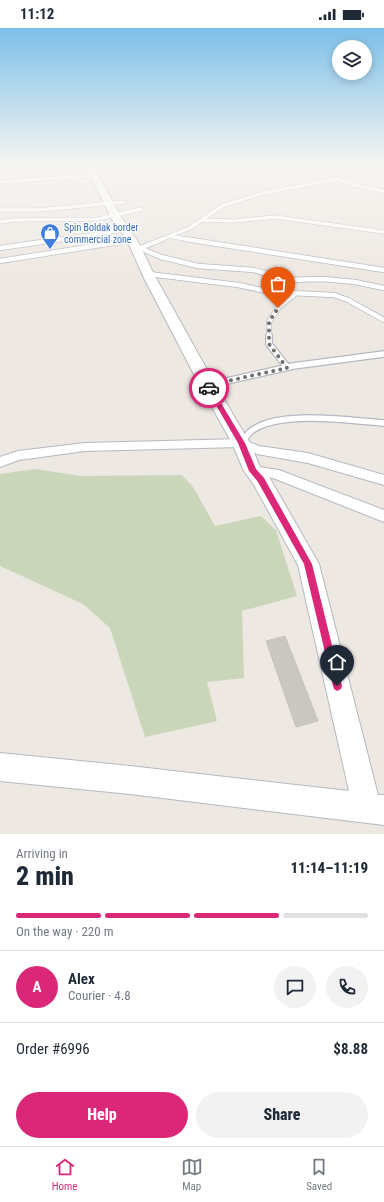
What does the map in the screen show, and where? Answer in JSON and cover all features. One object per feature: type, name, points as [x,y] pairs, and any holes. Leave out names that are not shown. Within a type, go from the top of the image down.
[{"type":"street","points":[[0,768],[130,780],[376,809],[308,564],[261,480],[253,471],[241,443],[207,384],[126,227],[110,202]]},
{"type":"street","points":[[0,462],[18,456],[85,447],[241,443],[257,450],[308,458],[384,480]]},
{"type":"street","points":[[253,471],[274,473],[362,506],[384,516]]},
{"type":"lane","points":[[172,236],[190,228],[222,206],[235,202]]},
{"type":"lane","points":[[0,261],[126,227],[141,209]]},
{"type":"lane","points":[[0,210],[38,210],[270,253],[384,270]]},
{"type":"lane","points":[[202,220],[233,221],[275,217],[384,232]]},
{"type":"lane","points":[[1,221],[98,220],[126,227],[161,256],[198,266],[254,270],[287,280],[323,279],[347,281],[384,288]]},
{"type":"lane","points":[[0,248],[126,227]]},
{"type":"lane","points":[[149,274],[238,285],[271,292],[334,296],[348,300],[384,320]]},
{"type":"lane","points":[[287,368],[269,344],[269,322],[278,308],[296,293]]},
{"type":"lane","points":[[207,384],[287,368],[384,354]]},
{"type":"lane","points":[[241,443],[250,432],[274,422],[336,419],[384,423]]},
{"type":"green space","points":[[35,469],[81,476],[182,475],[193,487],[215,526],[261,516],[276,530],[297,596],[242,611],[244,678],[207,682],[217,721],[145,737],[110,628],[83,604],[0,566],[0,474]]},
{"type":"building","points":[[285,636],[318,721],[296,727],[266,641]]},
{"type":"way so far","points":[[209,388],[207,384],[287,368],[269,344],[269,322],[278,308]]},
{"type":"place","name":"Spin Boldak border commercial zone","points":[[50,250]]},
{"type":"route","points":[[209,388],[241,443],[253,471],[261,480],[308,564],[337,686]]}]
